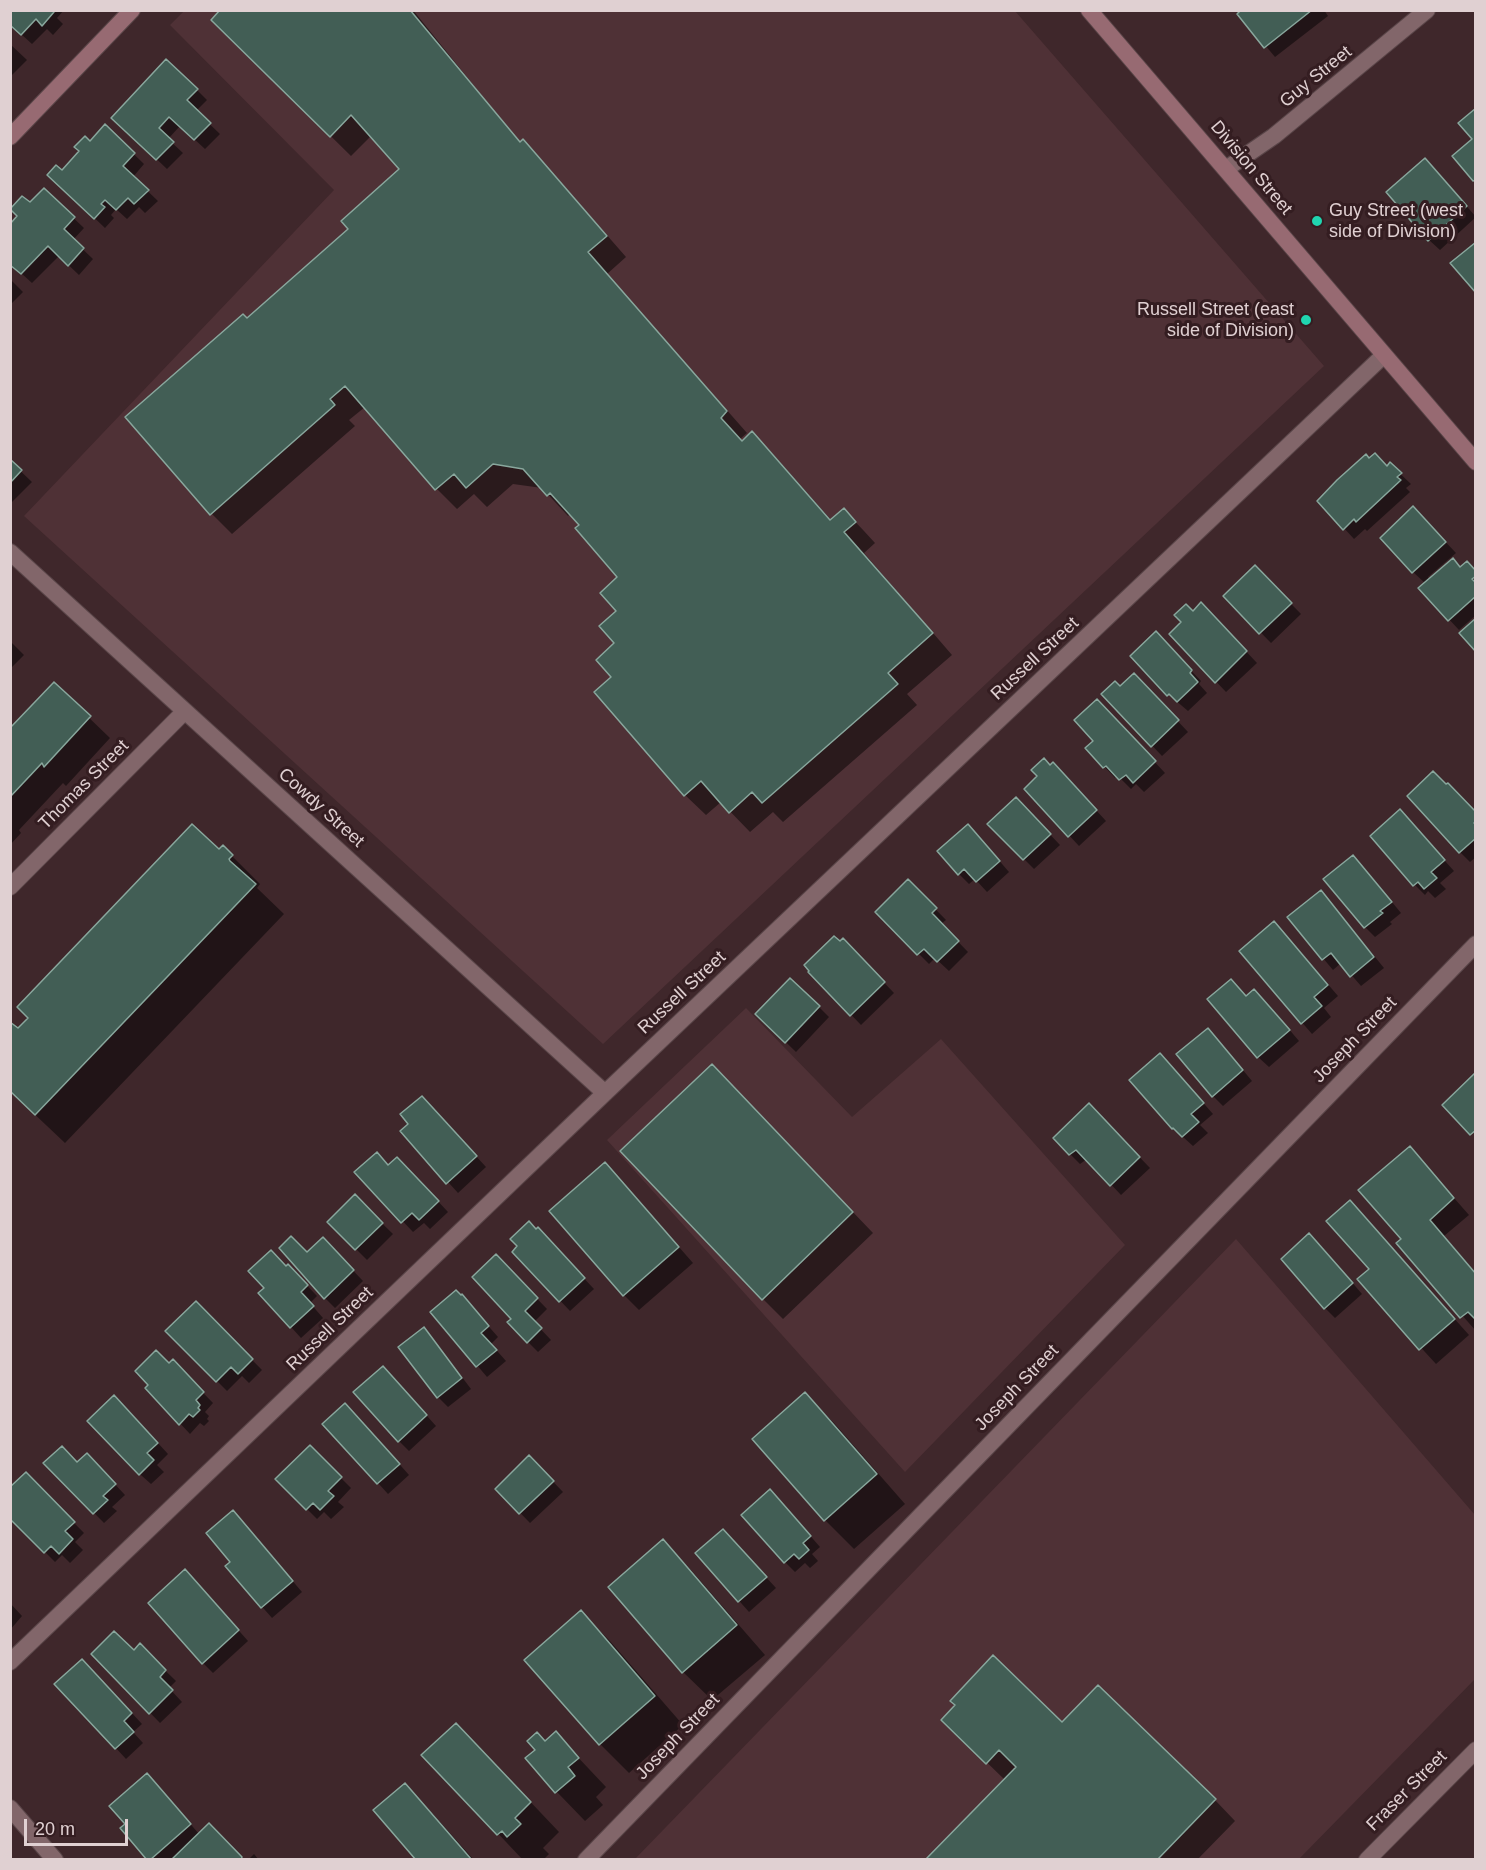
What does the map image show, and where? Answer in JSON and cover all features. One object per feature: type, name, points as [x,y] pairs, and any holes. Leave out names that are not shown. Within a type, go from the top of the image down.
[{"type":"main road","points":[[10,137],[132,10]]},
{"type":"main road","name":"Division Street","points":[[1089,10],[1476,462]]},
{"type":"street","name":"Guy Street","points":[[1226,169],[1274,136],[1427,10]]},
{"type":"street","name":"Russell Street","points":[[10,1662],[605,1093],[1383,356]]},
{"type":"street","name":"Cowdy Street","points":[[10,552],[605,1093]]},
{"type":"street","name":"Thomas Street","points":[[10,887],[185,711]]},
{"type":"street","name":"Joseph Street","points":[[586,1860],[1476,945]]},
{"type":"street","name":"Fraser Street","points":[[1367,1860],[1476,1750]]},
{"type":"street","points":[[10,1808],[55,1860]]},
{"type":"shaded area","points":[[184,11],[1015,11],[1324,366],[603,1044],[24,516],[334,190],[170,25]]},
{"type":"shaded area","points":[[746,1008],[852,1117],[941,1039],[1125,1245],[905,1472],[607,1140]]},
{"type":"shaded area","points":[[1236,1239],[1475,1515],[1475,1679],[1299,1859],[634,1860]]},
{"type":"building","points":[[10,10],[52,10],[54,12],[42,26],[36,19],[21,35],[10,25]]},
{"type":"building","points":[[220,10],[410,10],[520,142],[523,139],[607,236],[588,252],[727,411],[721,418],[742,441],[752,431],[830,520],[844,508],[856,522],[844,532],[933,633],[888,673],[898,684],[762,803],[752,792],[729,813],[701,781],[684,796],[594,692],[611,677],[596,660],[614,643],[599,626],[616,611],[600,593],[617,577],[575,528],[579,525],[550,493],[547,496],[523,469],[493,464],[466,488],[454,474],[435,490],[345,386],[330,399],[335,405],[210,515],[125,417],[243,314],[247,318],[348,229],[341,221],[399,169],[351,115],[330,137],[211,20]]},
{"type":"building","points":[[1241,10],[1312,10],[1264,48],[1237,14]]},
{"type":"building","points":[[166,59],[198,89],[187,100],[211,123],[194,140],[169,117],[159,128],[174,142],[156,160],[111,118]]},
{"type":"building","points":[[1476,108],[1476,180],[1473,181],[1452,156],[1472,139],[1458,123]]},
{"type":"building","points":[[105,124],[135,153],[123,166],[149,190],[134,204],[128,198],[116,210],[105,200],[101,204],[105,207],[94,219],[47,175],[56,165],[62,170],[79,151],[74,147],[85,136],[90,141]]},
{"type":"building","points":[[1425,158],[1467,206],[1428,241],[1386,192]]},
{"type":"building","points":[[44,188],[75,217],[64,229],[84,248],[68,266],[48,246],[21,274],[10,265],[10,224],[17,216],[10,209],[22,196],[30,202]]},
{"type":"building","points":[[1476,242],[1476,293],[1450,263]]},
{"type":"building","points":[[1375,453],[1387,466],[1390,462],[1402,473],[1397,477],[1401,480],[1356,522],[1354,519],[1343,530],[1317,501],[1366,454],[1369,458]]},
{"type":"building","points":[[10,459],[22,470],[10,483]]},
{"type":"building","points":[[1413,506],[1446,542],[1412,573],[1380,538]]},
{"type":"building","points":[[1453,558],[1460,567],[1467,561],[1476,571],[1476,576],[1472,579],[1476,583],[1476,596],[1448,621],[1418,588]]},
{"type":"building","points":[[1255,565],[1292,603],[1259,634],[1223,596]]},
{"type":"building","points":[[1201,602],[1247,651],[1215,683],[1169,634],[1181,622],[1174,615],[1186,604],[1193,611]]},
{"type":"building","points":[[1476,618],[1476,652],[1459,633]]},
{"type":"building","points":[[1156,631],[1192,670],[1190,673],[1198,682],[1177,702],[1169,694],[1167,696],[1130,656]]},
{"type":"building","points":[[1134,673],[1179,720],[1151,747],[1101,694],[1115,681],[1120,686]]},
{"type":"building","points":[[54,682],[91,716],[44,767],[42,763],[10,797],[10,728]]},
{"type":"building","points":[[1097,699],[1156,761],[1133,783],[1126,775],[1119,780],[1106,766],[1103,768],[1085,748],[1093,741],[1074,720]]},
{"type":"building","points":[[1044,758],[1050,765],[1053,762],[1097,810],[1068,837],[1024,789],[1037,776],[1031,770]]},
{"type":"building","points":[[1433,771],[1476,812],[1474,823],[1476,838],[1459,853],[1407,796]]},
{"type":"building","points":[[1016,797],[1051,834],[1023,860],[987,824]]},
{"type":"building","points":[[1400,809],[1445,860],[1431,872],[1437,878],[1424,889],[1418,882],[1413,886],[1370,836]]},
{"type":"building","points":[[192,824],[219,849],[223,845],[233,855],[230,861],[256,884],[35,1115],[10,1091],[10,1022],[18,1028],[28,1018],[17,1007]]},
{"type":"building","points":[[968,824],[1000,861],[976,882],[964,869],[958,875],[937,851]]},
{"type":"building","points":[[1353,855],[1392,902],[1380,911],[1383,913],[1364,928],[1323,879]]},
{"type":"building","points":[[908,879],[937,908],[932,913],[959,941],[937,962],[924,949],[917,955],[875,912]]},
{"type":"building","points":[[1321,890],[1374,957],[1350,977],[1331,953],[1322,960],[1287,917]]},
{"type":"building","points":[[1274,921],[1328,985],[1314,997],[1322,1006],[1301,1024],[1239,951]]},
{"type":"building","points":[[834,936],[840,941],[843,938],[885,982],[850,1016],[804,965]]},
{"type":"building","points":[[790,978],[820,1006],[785,1043],[755,1014]]},
{"type":"building","points":[[1231,979],[1246,996],[1254,989],[1290,1030],[1257,1058],[1207,999]]},
{"type":"building","points":[[1208,1028],[1243,1070],[1212,1097],[1176,1054]]},
{"type":"building","points":[[1160,1053],[1204,1103],[1191,1114],[1199,1122],[1182,1137],[1172,1129],[1129,1080]]},
{"type":"building","points":[[712,1064],[853,1212],[762,1300],[620,1151]]},
{"type":"building","points":[[1476,1072],[1476,1130],[1470,1135],[1442,1105]]},
{"type":"building","points":[[422,1096],[477,1156],[446,1184],[400,1131],[408,1124],[400,1114]]},
{"type":"building","points":[[1089,1103],[1140,1157],[1110,1186],[1076,1150],[1069,1155],[1053,1138]]},
{"type":"building","points":[[1410,1146],[1454,1198],[1430,1220],[1476,1274],[1476,1320],[1468,1312],[1460,1318],[1396,1243],[1401,1239],[1358,1190]]},
{"type":"building","points":[[377,1152],[388,1165],[397,1157],[439,1201],[419,1220],[412,1213],[401,1223],[354,1172]]},
{"type":"building","points":[[605,1162],[679,1247],[623,1296],[549,1211]]},
{"type":"building","points":[[355,1194],[383,1223],[355,1250],[327,1222]]},
{"type":"building","points":[[1350,1200],[1455,1319],[1419,1350],[1357,1279],[1369,1269],[1326,1221]]},
{"type":"building","points":[[529,1221],[536,1229],[538,1227],[585,1278],[559,1302],[512,1252],[517,1246],[510,1239]]},
{"type":"building","points":[[1309,1233],[1353,1283],[1324,1309],[1281,1259]]},
{"type":"building","points":[[291,1236],[307,1252],[323,1237],[354,1270],[324,1299],[279,1248]]},
{"type":"building","points":[[271,1250],[308,1285],[301,1292],[314,1306],[290,1328],[258,1293],[264,1288],[248,1271]]},
{"type":"building","points":[[496,1254],[538,1298],[525,1311],[542,1328],[527,1343],[507,1322],[511,1319],[472,1277]]},
{"type":"building","points":[[456,1290],[489,1326],[481,1333],[497,1350],[476,1367],[430,1312]]},
{"type":"building","points":[[196,1301],[253,1359],[238,1374],[231,1367],[216,1382],[165,1331]]},
{"type":"building","points":[[424,1327],[462,1378],[437,1398],[398,1347]]},
{"type":"building","points":[[156,1350],[169,1363],[173,1359],[204,1392],[196,1400],[200,1405],[198,1408],[200,1410],[193,1417],[189,1414],[179,1425],[145,1388],[148,1385],[135,1371]]},
{"type":"building","points":[[383,1366],[427,1415],[398,1442],[353,1392]]},
{"type":"building","points":[[805,1392],[877,1474],[824,1521],[752,1439]]},
{"type":"building","points":[[114,1395],[158,1443],[147,1453],[154,1460],[139,1475],[87,1421]]},
{"type":"building","points":[[345,1403],[400,1464],[377,1484],[322,1424]]},
{"type":"building","points":[[310,1445],[342,1477],[328,1491],[334,1496],[320,1510],[313,1503],[306,1510],[275,1479]]},
{"type":"building","points":[[62,1446],[77,1462],[87,1453],[116,1484],[103,1496],[108,1500],[93,1514],[43,1463]]},
{"type":"building","points":[[529,1455],[554,1481],[519,1514],[495,1489]]},
{"type":"building","points":[[26,1472],[75,1522],[65,1531],[73,1539],[59,1554],[51,1546],[44,1553],[10,1519],[10,1487]]},
{"type":"building","points":[[770,1489],[811,1536],[803,1543],[809,1550],[799,1559],[794,1554],[784,1563],[741,1515]]},
{"type":"building","points":[[233,1510],[293,1581],[261,1608],[225,1566],[230,1562],[206,1533]]},
{"type":"building","points":[[723,1529],[767,1577],[738,1602],[695,1553]]},
{"type":"building","points":[[663,1539],[737,1625],[682,1673],[608,1587]]},
{"type":"building","points":[[185,1569],[239,1630],[202,1664],[148,1603]]},
{"type":"building","points":[[581,1610],[655,1696],[599,1745],[524,1660]]},
{"type":"building","points":[[114,1631],[134,1650],[140,1643],[166,1670],[160,1677],[173,1690],[149,1714],[91,1654]]},
{"type":"building","points":[[993,1655],[1062,1722],[1098,1685],[1216,1799],[1157,1860],[925,1860],[1016,1767],[999,1750],[986,1764],[941,1720],[955,1705],[950,1701]]},
{"type":"building","points":[[82,1659],[132,1713],[124,1721],[134,1732],[115,1749],[54,1684]]},
{"type":"building","points":[[456,1723],[531,1802],[515,1818],[521,1824],[507,1837],[502,1831],[497,1835],[421,1755]]},
{"type":"building","points":[[556,1731],[579,1758],[568,1767],[575,1776],[555,1793],[525,1758],[535,1750],[527,1741],[537,1732],[545,1741]]},
{"type":"building","points":[[147,1773],[191,1824],[150,1860],[147,1860],[120,1828],[125,1824],[109,1806]]},
{"type":"building","points":[[405,1783],[472,1860],[416,1860],[373,1810]]},
{"type":"building","points":[[209,1823],[242,1857],[241,1860],[171,1860]]},
{"type":"place","name":"Guy Street (west side of Division)","points":[[1317,221]]},
{"type":"place","name":"Russell Street (east side of Division)","points":[[1306,320]]}]
